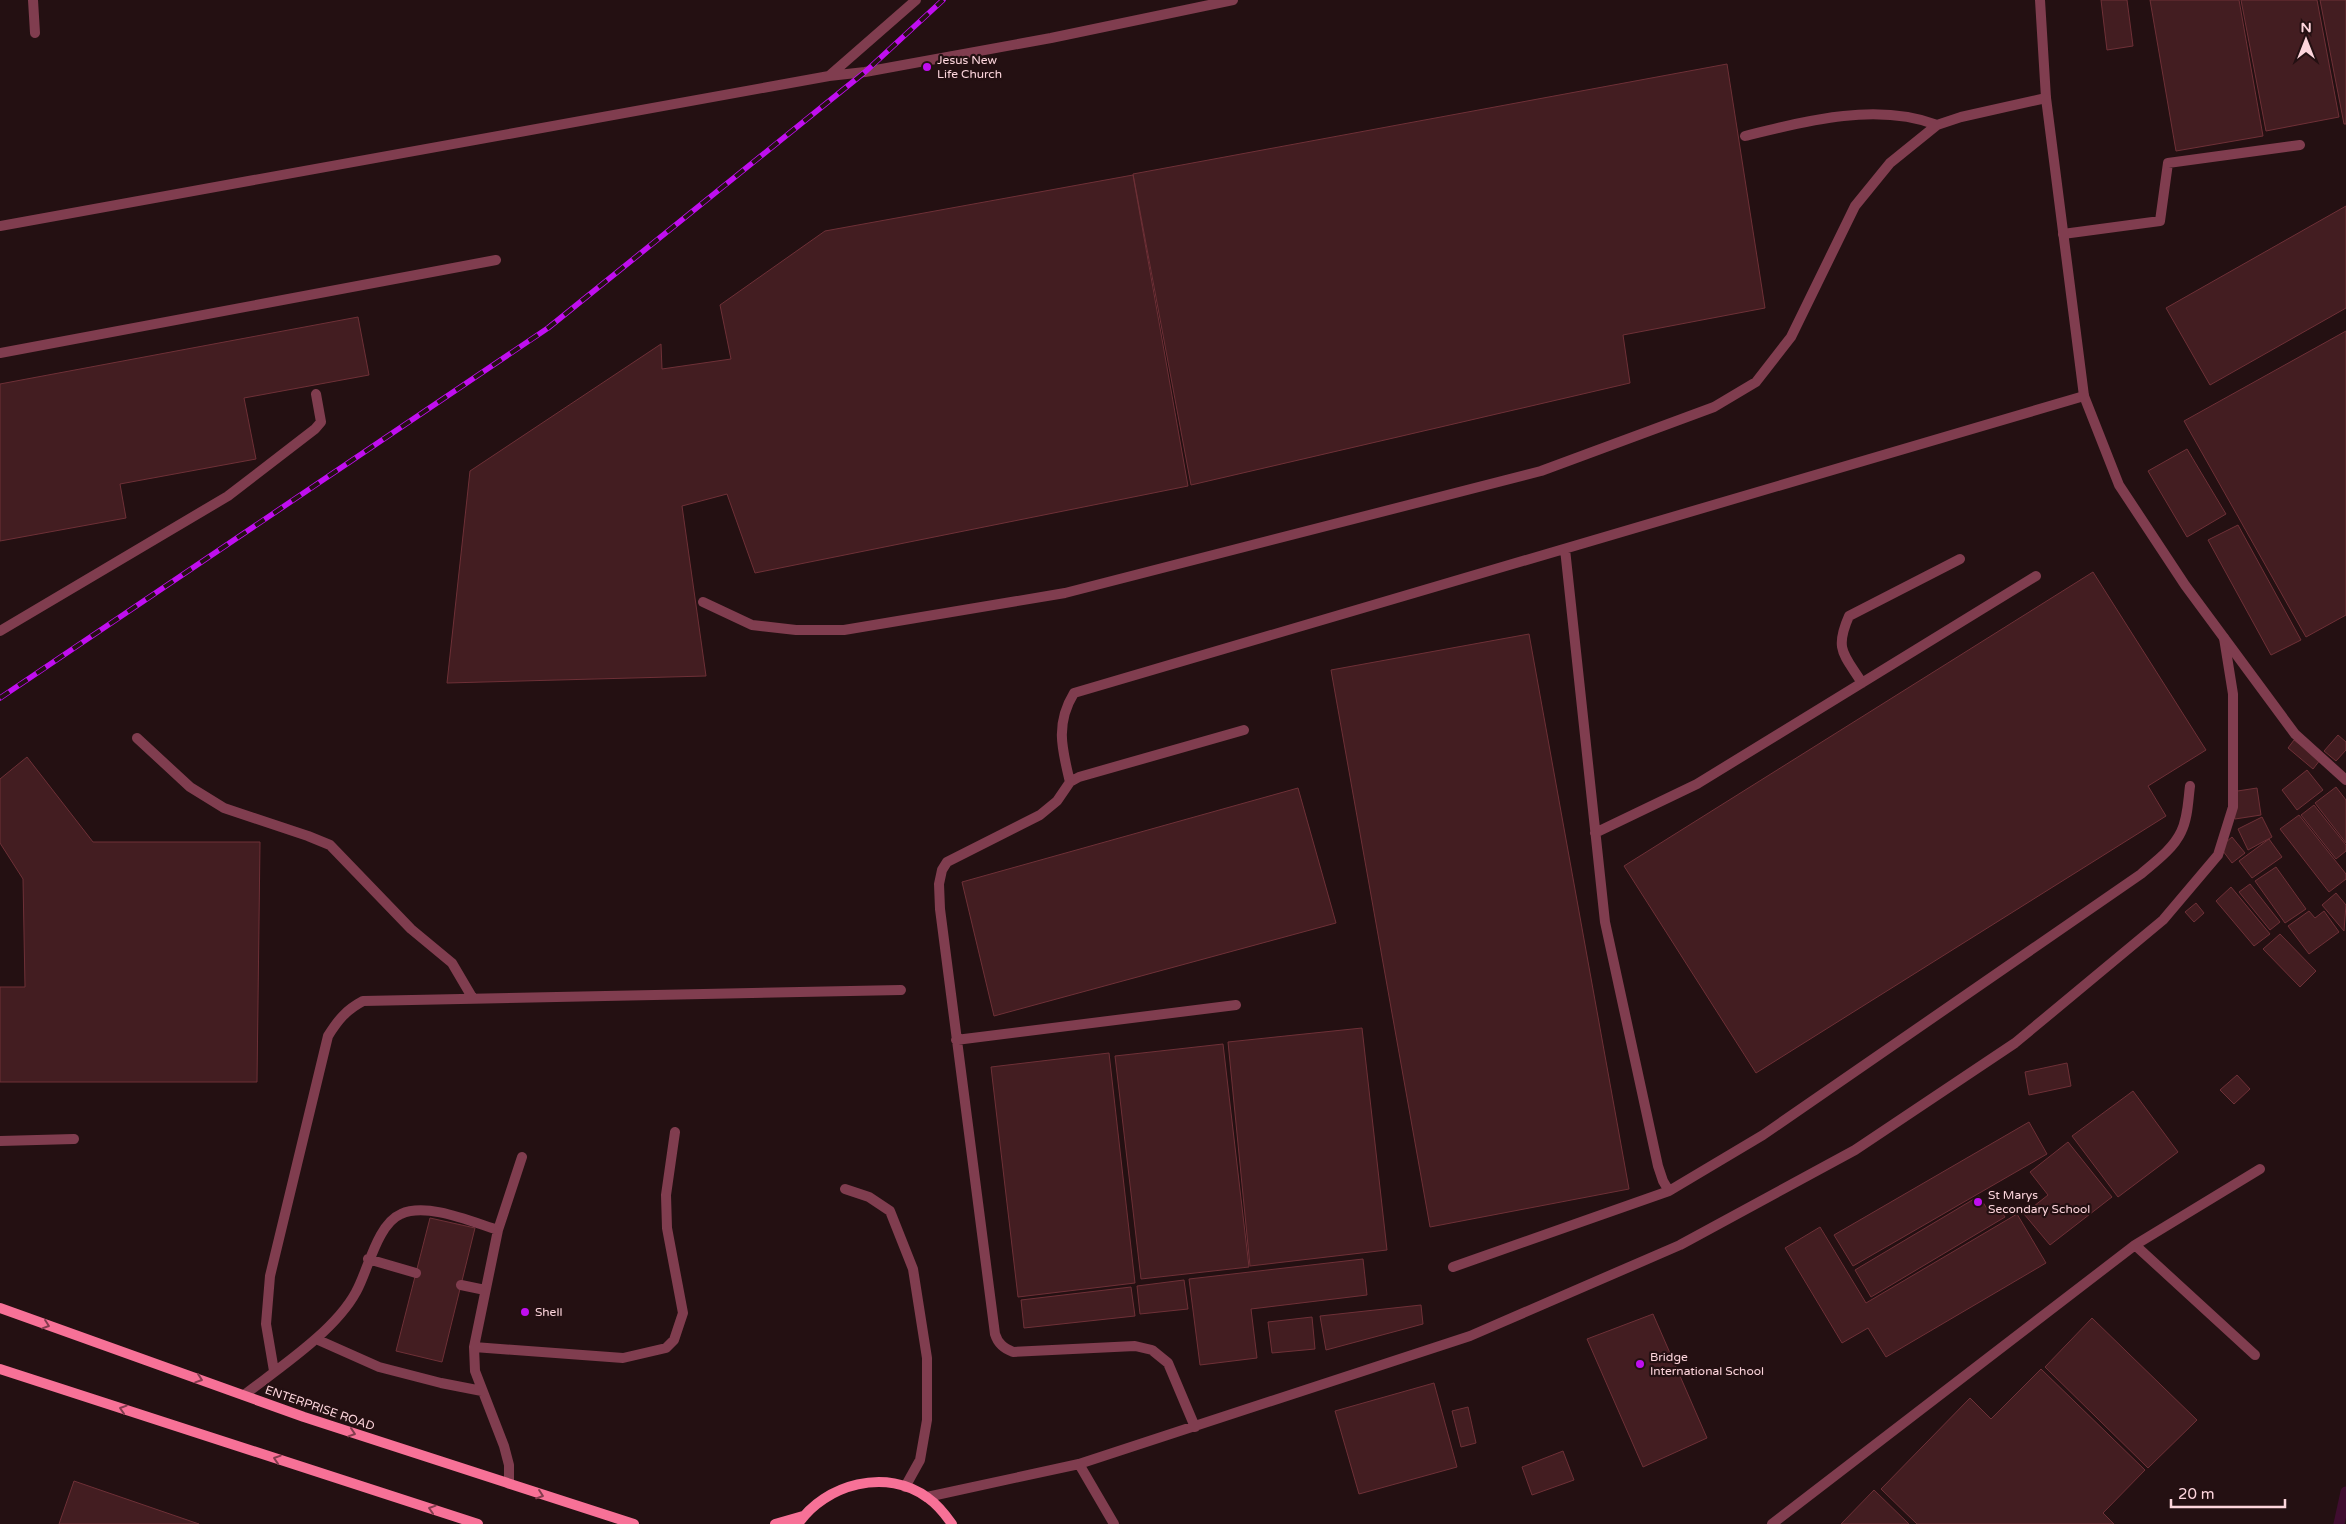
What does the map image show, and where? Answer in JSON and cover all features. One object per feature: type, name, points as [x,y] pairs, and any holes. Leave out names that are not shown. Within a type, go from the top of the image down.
[{"type":"main road","name":"ENTERPRISE ROAD","points":[[0,1308],[244,1394],[509,1484],[634,1524]]},
{"type":"main road","points":[[0,1369],[478,1524]]},
{"type":"main road","points":[[776,1524],[800,1520],[819,1500],[839,1489],[853,1485],[883,1482],[905,1487],[927,1497],[952,1524]]},
{"type":"street","points":[[32,0],[35,33]]},
{"type":"street","points":[[829,76],[916,0]]},
{"type":"street","points":[[0,226],[829,76],[866,72],[1051,38],[1233,0]]},
{"type":"street","points":[[2040,0],[2046,98],[2084,396],[2119,485],[2185,585],[2295,734],[2346,780]]},
{"type":"street","points":[[703,602],[752,625],[796,630],[844,630],[1065,593],[1541,471],[1714,407],[1756,382],[1791,337],[1855,206],[1890,164],[1937,125],[1961,117],[2046,98]]},
{"type":"street","points":[[1745,136],[1780,127],[1862,115],[1908,117],[1937,125]]},
{"type":"street","points":[[2063,234],[2160,221],[2168,164],[2300,145]]},
{"type":"street","points":[[0,354],[496,260]]},
{"type":"street","points":[[0,631],[228,496],[315,429],[321,422],[316,394]]},
{"type":"street","points":[[1070,782],[1062,747],[1062,732],[1067,705],[1074,693],[2084,396]]},
{"type":"street","points":[[1565,548],[1595,833],[1609,940],[1658,1166],[1669,1191]]},
{"type":"street","points":[[1862,683],[1840,649],[1842,633],[1849,616],[1960,559]]},
{"type":"street","points":[[1595,833],[1697,784],[2036,576]]},
{"type":"street","points":[[927,1497],[1079,1464],[1470,1336],[1680,1245],[1855,1150],[2016,1043],[2163,920],[2218,855],[2233,806],[2233,694],[2224,638]]},
{"type":"street","points":[[1194,1427],[1168,1363],[1152,1350],[1135,1346],[1013,1352],[1004,1348],[997,1341],[956,1040],[940,909],[939,884],[942,870],[947,862],[1040,815],[1057,802],[1070,782],[1079,777],[1244,730]]},
{"type":"street","points":[[137,738],[190,787],[224,808],[330,845],[411,929],[452,963],[472,998]]},
{"type":"street","points":[[1453,1268],[1669,1191],[1763,1135],[2141,874],[2171,846],[2182,832],[2187,814],[2190,786]]},
{"type":"street","points":[[274,1371],[266,1324],[270,1276],[328,1036],[340,1016],[363,1001],[901,990]]},
{"type":"street","points":[[956,1040],[1236,1005]]},
{"type":"street","points":[[474,1347],[623,1358],[652,1353],[666,1348],[670,1344],[679,1329],[683,1313],[667,1228],[666,1195],[675,1132]]},
{"type":"street","points":[[0,1141],[74,1139]]},
{"type":"street","points":[[509,1484],[509,1465],[504,1446],[475,1371],[474,1347],[498,1230],[522,1157]]},
{"type":"street","points":[[1772,1524],[2135,1245],[2260,1170]]},
{"type":"street","points":[[845,1189],[869,1197],[890,1210],[913,1269],[927,1358],[927,1420],[920,1460],[905,1487]]},
{"type":"street","points":[[244,1394],[316,1339],[356,1292],[368,1259],[385,1229],[400,1214],[433,1210],[498,1230]]},
{"type":"street","points":[[2135,1245],[2255,1355]]},
{"type":"street","points":[[368,1259],[416,1273]]},
{"type":"street","points":[[461,1284],[485,1290]]},
{"type":"street","points":[[316,1339],[379,1367],[441,1383],[482,1391]]},
{"type":"street","points":[[1079,1464],[1114,1524]]},
{"type":"building","points":[[2101,0],[2127,0],[2133,46],[2107,50]]},
{"type":"building","points":[[2150,0],[2239,0],[2263,136],[2176,151]]},
{"type":"building","points":[[2241,0],[2317,0],[2339,117],[2266,131]]},
{"type":"building","points":[[2320,0],[2346,0],[2346,124],[2344,124]]},
{"type":"building","points":[[1727,64],[1765,308],[1623,335],[1630,383],[1191,485],[1133,174]]},
{"type":"building","points":[[1133,175],[1188,486],[755,573],[727,494],[682,506],[706,676],[447,683],[470,471],[661,344],[662,369],[731,359],[720,305],[825,231]]},
{"type":"building","points":[[2346,206],[2346,308],[2210,385],[2166,308]]},
{"type":"building","points":[[358,317],[369,375],[244,398],[256,459],[120,484],[126,518],[0,541],[0,384]]},
{"type":"building","points":[[2346,331],[2346,615],[2306,637],[2184,421]]},
{"type":"building","points":[[2187,449],[2226,514],[2187,537],[2148,471]]},
{"type":"building","points":[[2238,525],[2301,640],[2271,655],[2208,540]]},
{"type":"building","points":[[2093,572],[2206,750],[2148,786],[2166,816],[1756,1073],[1624,866]]},
{"type":"building","points":[[1529,634],[1629,1189],[1430,1227],[1331,670]]},
{"type":"building","points":[[2338,735],[2346,742],[2346,750],[2336,761],[2324,751]]},
{"type":"building","points":[[2294,740],[2320,760],[2313,769],[2288,748]]},
{"type":"building","points":[[27,757],[93,842],[260,842],[257,1082],[0,1082],[0,987],[25,987],[23,879],[0,843],[0,779]]},
{"type":"building","points":[[2307,770],[2323,790],[2297,810],[2282,790]]},
{"type":"building","points":[[2336,787],[2346,800],[2346,843],[2315,803]]},
{"type":"building","points":[[1298,788],[1336,923],[994,1016],[962,882]]},
{"type":"building","points":[[2257,788],[2261,815],[2235,819],[2231,792]]},
{"type":"building","points":[[2314,805],[2346,845],[2346,851],[2336,859],[2301,815]]},
{"type":"building","points":[[2299,815],[2346,874],[2346,879],[2329,892],[2280,829]]},
{"type":"building","points":[[2262,817],[2272,837],[2248,850],[2238,829]]},
{"type":"building","points":[[2232,837],[2245,853],[2232,863],[2220,847]]},
{"type":"building","points":[[2269,839],[2282,857],[2252,878],[2239,861]]},
{"type":"building","points":[[2276,867],[2306,909],[2285,923],[2255,881]]},
{"type":"building","points":[[2250,884],[2280,922],[2270,930],[2239,892]]},
{"type":"building","points":[[2231,887],[2270,934],[2254,946],[2216,901]]},
{"type":"building","points":[[2336,893],[2346,905],[2344,931],[2322,905]]},
{"type":"building","points":[[2196,903],[2204,913],[2194,922],[2185,912]]},
{"type":"building","points":[[2309,911],[2315,918],[2324,911],[2339,932],[2309,954],[2288,926]]},
{"type":"building","points":[[2280,934],[2316,971],[2300,987],[2263,949]]},
{"type":"building","points":[[1362,1028],[1387,1250],[1250,1266],[1228,1042]]},
{"type":"building","points":[[1223,1044],[1249,1267],[1141,1279],[1115,1056]]},
{"type":"building","points":[[1109,1053],[1135,1283],[1018,1297],[991,1067]]},
{"type":"building","points":[[2067,1063],[2071,1086],[2029,1095],[2025,1072]]},
{"type":"building","points":[[2237,1075],[2250,1089],[2234,1104],[2220,1090]]},
{"type":"building","points":[[2133,1091],[2178,1152],[2118,1197],[2072,1136]]},
{"type":"building","points":[[2029,1122],[2047,1154],[1853,1266],[1834,1235]]},
{"type":"building","points":[[2068,1142],[2112,1197],[2050,1245],[2024,1214],[2048,1195],[2030,1172]]},
{"type":"building","points":[[1979,1196],[1991,1215],[2000,1209],[2005,1217],[1871,1297],[1855,1270]]},
{"type":"building","points":[[2017,1214],[2046,1263],[1886,1357],[1868,1328],[1842,1343],[1785,1248],[1820,1227],[1866,1303]]},
{"type":"building","points":[[430,1218],[475,1228],[442,1362],[396,1351]]},
{"type":"building","points":[[1363,1259],[1367,1295],[1251,1309],[1257,1358],[1200,1365],[1189,1279]]},
{"type":"building","points":[[1184,1280],[1188,1309],[1140,1314],[1137,1286]]},
{"type":"building","points":[[1131,1287],[1135,1316],[1024,1328],[1021,1300]]},
{"type":"building","points":[[1421,1305],[1423,1324],[1326,1350],[1320,1316]]},
{"type":"building","points":[[1653,1314],[1707,1438],[1643,1467],[1587,1339]]},
{"type":"building","points":[[1312,1317],[1315,1349],[1272,1353],[1268,1322]]},
{"type":"building","points":[[2092,1318],[2197,1420],[2148,1468],[2045,1367]]},
{"type":"building","points":[[2041,1369],[2145,1470],[2103,1513],[2114,1524],[1917,1524],[1881,1489],[1970,1398],[1991,1419]]},
{"type":"building","points":[[1434,1383],[1457,1467],[1359,1494],[1335,1411]]},
{"type":"building","points":[[1468,1407],[1476,1443],[1461,1447],[1452,1411]]},
{"type":"building","points":[[1563,1451],[1574,1480],[1532,1495],[1522,1467]]},
{"type":"building","points":[[74,1481],[199,1524],[59,1524]]},
{"type":"building","points":[[1874,1490],[1909,1524],[1841,1524]]},
{"type":"waterway","points":[[2339,1524],[2346,1492]]},
{"type":"railway","points":[[0,698],[548,328],[865,72],[943,0]]},
{"type":"place","name":"Jesus New Life Church","points":[[927,67]]},
{"type":"place","name":"St Marys Secondary School","points":[[1978,1202]]},
{"type":"place","name":"Shell","points":[[525,1312]]},
{"type":"place","name":"Bridge International School","points":[[1640,1364]]}]
